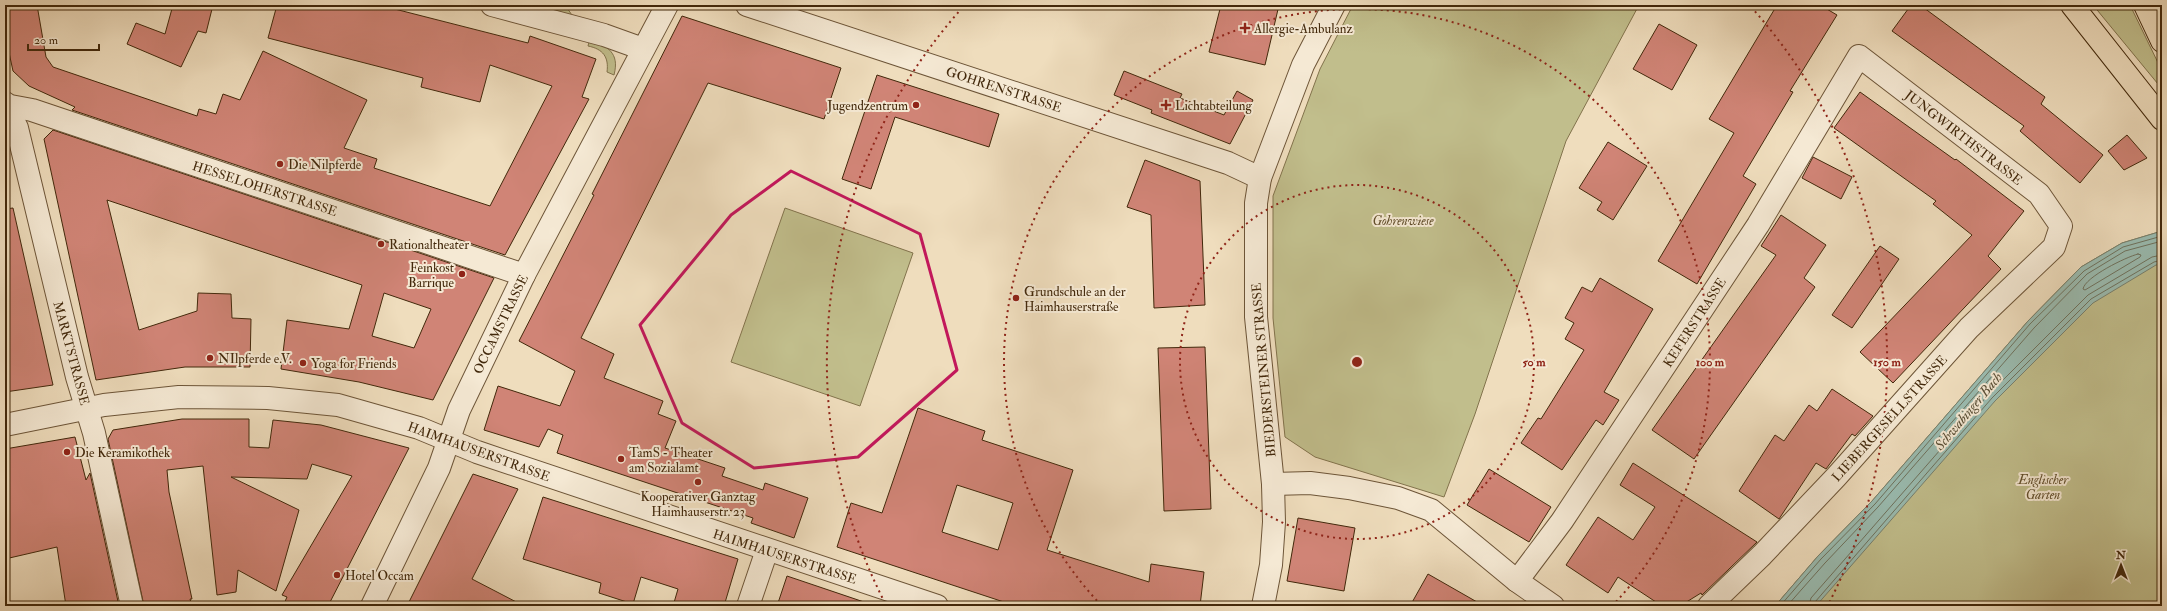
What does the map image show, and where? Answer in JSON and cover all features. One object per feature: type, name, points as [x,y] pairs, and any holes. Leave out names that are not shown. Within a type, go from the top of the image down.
[{"type":"highway","points":[[2072,5],[2162,119]]},
{"type":"highway","points":[[2145,5],[2162,41]]},
{"type":"street","points":[[492,5],[604,35],[644,49]]},
{"type":"street","name":"OCCAMSTRASSE","points":[[372,606],[439,468],[459,410],[524,275],[667,5]]},
{"type":"street","name":"GOHRENSTRASSE","points":[[747,5],[1228,163],[1260,178]]},
{"type":"street","name":"BIEDERSTEINER STRASSE","points":[[1263,606],[1271,565],[1274,522],[1274,484],[1256,317],[1256,217],[1260,178],[1303,65],[1334,5]]},
{"type":"street","name":"JUNGWIRTHSTRASSE","points":[[1859,56],[2039,194],[2062,226]]},
{"type":"street","name":"KEFERSTRASSE","points":[[1517,581],[1562,522],[1758,225],[1859,56]]},
{"type":"street","name":"HESSELOHERSTRASSE","points":[[5,104],[32,110],[524,275]]},
{"type":"street","name":"MARKTSTRASSE","points":[[5,104],[17,128],[77,377],[94,433],[132,606]]},
{"type":"street","name":"LIEBERGESELLSTRASSE","points":[[1709,606],[1762,555],[1836,477],[1969,328],[2054,247],[2062,226]]},
{"type":"street","name":"HAIMHAUSERSTRASSE","points":[[5,425],[104,405],[179,397],[268,398],[338,405],[419,428],[477,452],[937,606]]},
{"type":"street","points":[[1274,484],[1310,483],[1349,488],[1398,498],[1431,510],[1517,581],[1553,606]]},
{"type":"street","points":[[748,606],[766,550]]},
{"type":"highlighted area","points":[[791,171],[920,234],[957,370],[858,457],[754,468],[682,423],[640,325],[731,215]]},
{"type":"green space","points":[[520,5],[565,5],[574,18]]},
{"type":"green space","name":"Gohrenwiese","points":[[1353,5],[1639,5],[1566,141],[1475,414],[1444,497],[1315,457],[1285,437],[1273,318],[1273,196],[1320,69]]},
{"type":"green space","points":[[2093,5],[2130,5],[2162,71],[2162,81],[2158,84]]},
{"type":"green space","points":[[590,38],[602,44],[611,51],[615,61],[614,75],[607,72],[607,62],[604,54],[598,49],[588,46]]},
{"type":"green space","points":[[785,208],[913,253],[860,406],[731,362]]},
{"type":"green space","name":"Englischer Garten","points":[[2162,231],[2162,606],[1775,606],[1818,556],[1872,501],[2028,321],[2081,267],[2122,243]]},
{"type":"water","name":"Schwabinger Bach","points":[[2162,231],[2162,264],[2156,265],[2093,303],[1995,401],[1816,606],[1775,606],[1818,556],[1872,501],[2028,321],[2081,267],[2122,243]]},
{"type":"building","points":[[5,5],[37,5],[46,57],[53,67],[197,116],[199,109],[216,114],[223,94],[240,100],[263,51],[367,100],[344,148],[377,159],[374,168],[490,206],[552,86],[490,65],[480,102],[421,87],[423,78],[268,38],[277,5],[379,5],[528,43],[530,36],[596,59],[582,97],[589,99],[505,255],[72,110],[75,107],[29,86],[13,71],[5,34]]},
{"type":"building","points":[[173,5],[213,5],[206,33],[198,31],[181,67],[127,44],[136,23],[165,34]]},
{"type":"building","points":[[1221,5],[1279,5],[1265,65],[1209,52]]},
{"type":"building","points":[[1777,5],[1820,5],[1837,15],[1790,91],[1793,92],[1743,176],[1756,184],[1697,284],[1658,261],[1734,133],[1709,119]]},
{"type":"building","points":[[1911,5],[1920,5],[2045,97],[2041,104],[2103,155],[2080,183],[2020,131],[2024,126],[1892,31]]},
{"type":"building","points":[[682,16],[841,68],[824,119],[708,83],[581,338],[614,354],[604,378],[663,401],[658,414],[676,421],[665,448],[725,468],[722,476],[763,490],[765,483],[808,498],[794,538],[751,523],[753,518],[557,453],[563,435],[548,429],[539,447],[484,430],[498,386],[560,406],[575,371],[519,341],[594,195],[592,194]]},
{"type":"building","points":[[1659,24],[1697,45],[1672,90],[1633,69]]},
{"type":"building","points":[[1124,71],[1182,94],[1180,98],[1224,115],[1237,91],[1253,100],[1230,144],[1151,113],[1152,110],[1114,95]]},
{"type":"building","points":[[877,75],[999,114],[989,147],[895,117],[871,189],[842,179]]},
{"type":"building","points":[[1860,92],[1955,160],[1956,159],[2024,211],[1988,256],[2001,269],[1893,383],[1860,352],[1972,235],[1933,204],[1936,201],[1834,128]]},
{"type":"building","points":[[53,130],[494,278],[433,400],[359,382],[281,369],[287,320],[349,329],[362,285],[107,200],[139,330],[197,311],[198,293],[231,294],[232,318],[251,319],[250,367],[185,367],[96,380],[44,139]],"holes":[[[384,293],[431,309],[414,348],[372,336]]]},
{"type":"building","points":[[2127,135],[2147,158],[2124,170],[2108,151]]},
{"type":"building","points":[[1608,142],[1647,166],[1613,220],[1597,210],[1602,202],[1579,188]]},
{"type":"building","points":[[1813,157],[1852,177],[1841,199],[1802,178]]},
{"type":"building","points":[[1145,160],[1200,181],[1205,305],[1154,308],[1151,215],[1127,207]]},
{"type":"building","points":[[13,208],[53,385],[5,392],[5,209]]},
{"type":"building","points":[[1781,215],[1826,245],[1804,278],[1815,287],[1694,459],[1652,430],[1776,255],[1761,246]]},
{"type":"building","points":[[1880,246],[1899,259],[1852,328],[1832,315]]},
{"type":"building","points":[[1600,278],[1653,309],[1604,392],[1619,400],[1603,425],[1596,420],[1562,470],[1521,443],[1538,418],[1541,419],[1584,350],[1565,339],[1574,323],[1565,318],[1582,287],[1592,292]]},
{"type":"building","points":[[1205,347],[1211,509],[1164,511],[1158,348]]},
{"type":"building","points":[[1832,389],[1873,416],[1855,436],[1852,434],[1826,469],[1816,463],[1779,519],[1739,491],[1775,435],[1784,441],[1809,405],[1817,411]]},
{"type":"building","points":[[918,408],[985,431],[982,440],[1073,470],[1047,550],[1149,582],[1151,564],[1204,572],[1200,606],[1016,606],[837,547],[851,503],[882,513]],"holes":[[[957,485],[1013,503],[998,550],[942,532]]]},
{"type":"building","points":[[182,419],[249,419],[249,447],[269,448],[273,420],[321,425],[409,448],[328,606],[283,606],[287,597],[282,595],[352,476],[312,464],[307,479],[231,477],[299,510],[276,591],[238,570],[236,592],[217,595],[203,466],[167,470],[169,492],[192,599],[190,599],[192,606],[144,606],[108,439],[113,430]]},
{"type":"building","points":[[75,437],[86,480],[90,473],[119,606],[66,606],[57,547],[5,559],[5,449]]},
{"type":"building","points":[[1633,463],[1757,542],[1702,595],[1701,593],[1680,606],[1662,606],[1618,577],[1608,593],[1566,565],[1598,517],[1633,540],[1655,507],[1620,485]]},
{"type":"building","points":[[1489,469],[1551,507],[1529,542],[1467,505]]},
{"type":"building","points":[[473,474],[518,489],[472,579],[524,606],[407,606]]},
{"type":"building","points":[[543,497],[738,559],[724,606],[673,606],[678,589],[641,577],[633,604],[599,593],[601,583],[523,559]]},
{"type":"building","points":[[1298,518],[1355,528],[1344,591],[1287,581]]},
{"type":"building","points":[[1428,574],[1484,606],[1410,606]]},
{"type":"building","points":[[787,576],[867,603],[866,606],[777,606]]},
{"type":"place","name":"Allergie-Ambulanz","points":[[1245,28]]},
{"type":"place","name":"Jugendzentrum","points":[[916,105]]},
{"type":"place","name":"Lichtabteilung","points":[[1166,105]]},
{"type":"place","name":"Die Nilpferde","points":[[280,164]]},
{"type":"place","name":"Rationaltheater","points":[[381,244]]},
{"type":"place","name":"Feinkost Barrique","points":[[462,274]]},
{"type":"place","name":"Grundschule an der Haimhauserstraße","points":[[1016,298]]},
{"type":"place","name":"NIlpferde e.V.","points":[[210,358]]},
{"type":"place","name":"Yoga for Friends","points":[[303,363]]},
{"type":"place","name":"Die Keramikothek","points":[[67,452]]},
{"type":"place","name":"TamS - Theater am Sozialamt","points":[[621,459]]},
{"type":"place","name":"Kooperativer Ganztag Haimhauserstr. 23","points":[[698,482]]},
{"type":"place","name":"Hotel Occam","points":[[337,575]]}]
